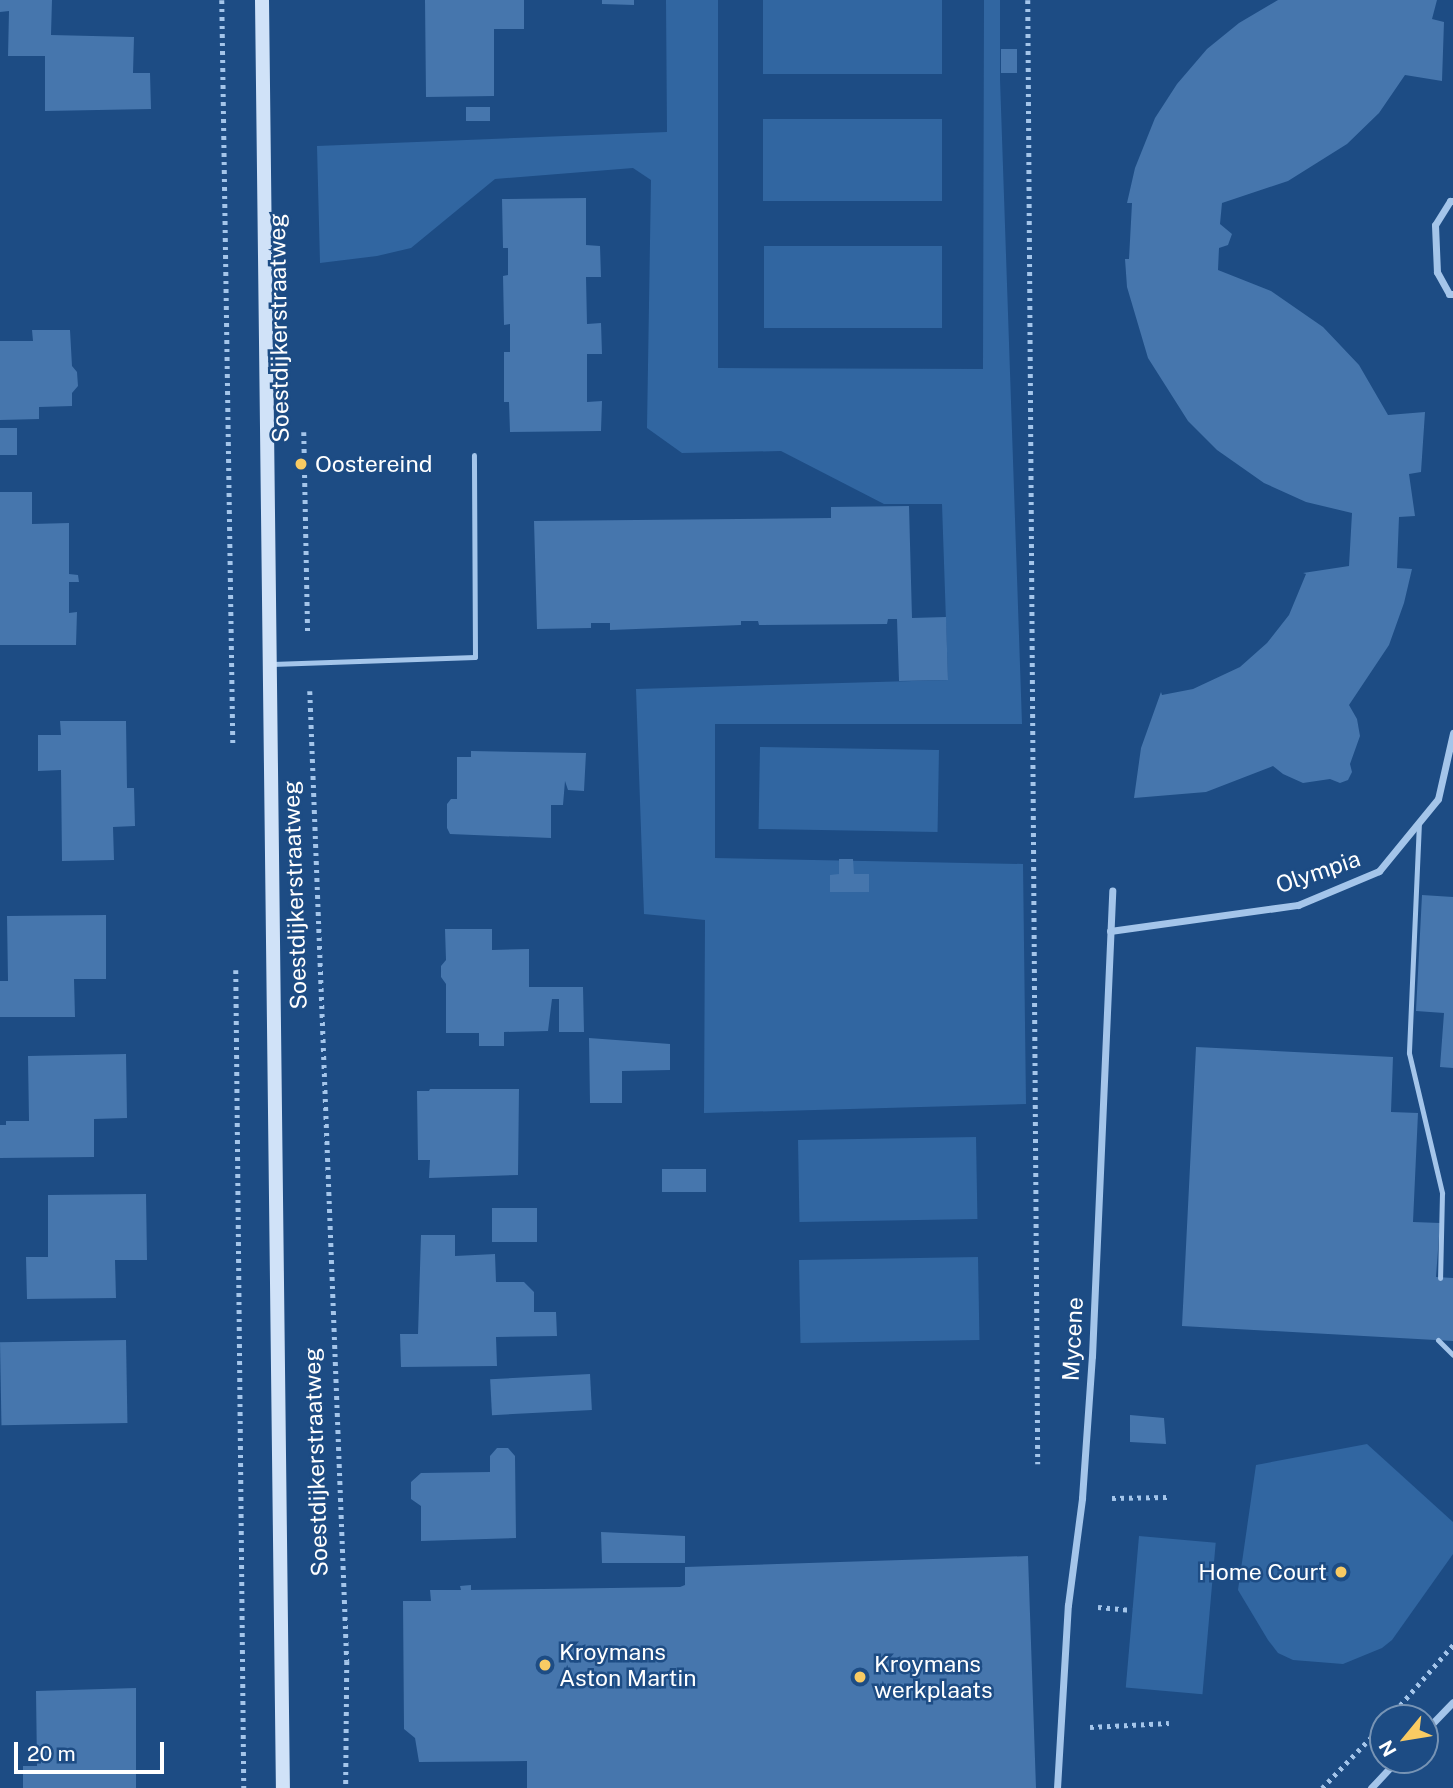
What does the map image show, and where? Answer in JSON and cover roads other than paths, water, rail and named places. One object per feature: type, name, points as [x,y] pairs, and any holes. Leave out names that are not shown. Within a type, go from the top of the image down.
[{"type":"main road","name":"Soestdijkerstraatweg","points":[[262,0],[272,664],[283,1788]]},
{"type":"street","points":[[1453,201],[1450,201],[1435,225],[1437,272],[1448,294],[1453,294]]},
{"type":"street","name":"Olympia","points":[[1111,931],[1298,905],[1379,871],[1438,800],[1453,733]]},
{"type":"street","name":"Mycene","points":[[1056,1788],[1069,1591],[1082,1498],[1092,1356],[1112,890]]},
{"type":"street","points":[[1439,1716],[1453,1702]]},
{"type":"street","points":[[1370,1788],[1384,1774]]},
{"type":"lane","points":[[272,664],[475,657],[474,455]]},
{"type":"lane","points":[[1419,822],[1409,1053],[1442,1193],[1440,1278]]},
{"type":"lane","points":[[1438,1340],[1453,1355]]},
{"type":"place","name":"Oostereind","points":[[301,464]]},
{"type":"place","name":"Home Court","points":[[1341,1572]]},
{"type":"place","name":"Kroymans Aston Martin","points":[[545,1665]]},
{"type":"place","name":"Kroymans werkplaats","points":[[860,1677]]}]
